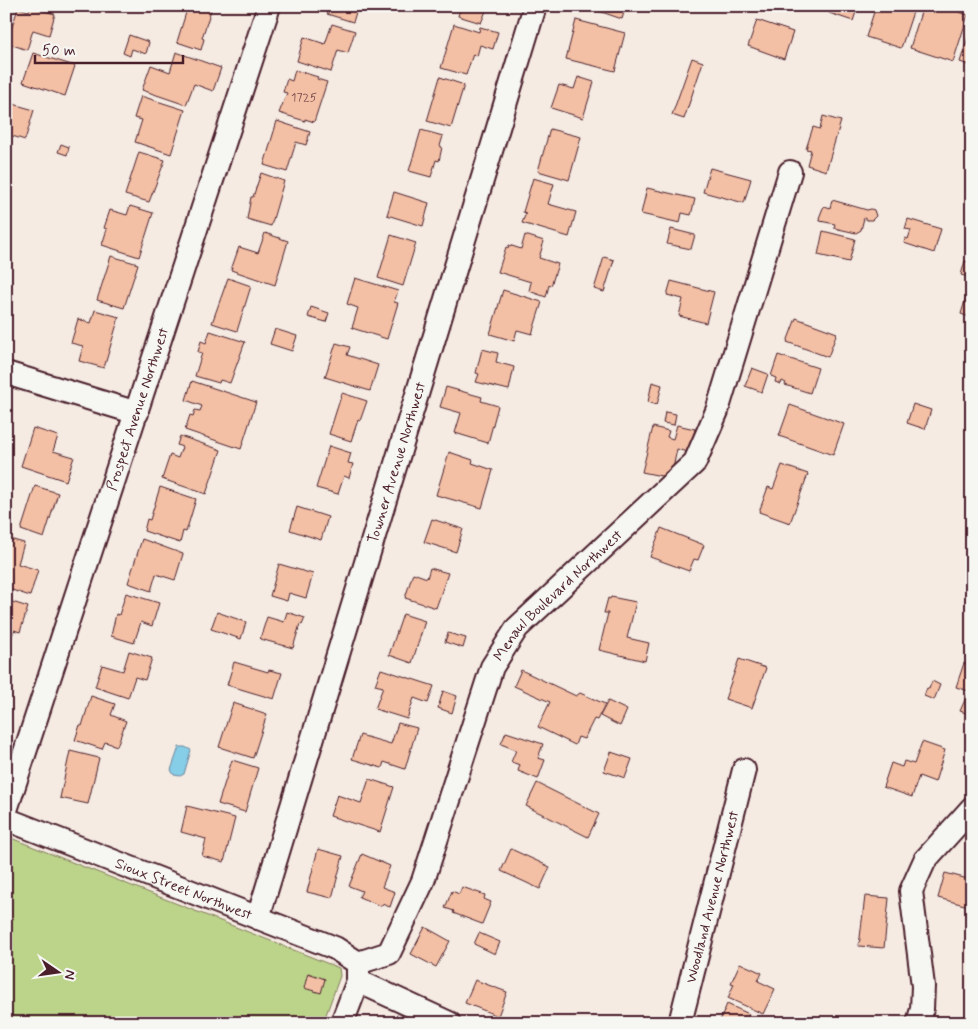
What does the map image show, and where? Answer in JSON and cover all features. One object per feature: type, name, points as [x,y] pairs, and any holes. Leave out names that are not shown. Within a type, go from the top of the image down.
[{"type":"street","name":"Prospect Avenue Northwest","points":[[6,810],[269,6]]},
{"type":"street","name":"Towner Avenue Northwest","points":[[258,918],[535,6]]},
{"type":"street","name":"Menaul Boulevard Northwest","points":[[358,972],[389,953],[423,881],[492,667],[518,628],[695,462],[717,411],[790,172]]},
{"type":"street","points":[[6,373],[136,413]]},
{"type":"street","name":"Woodland Avenue Northwest","points":[[680,1023],[744,770]]},
{"type":"street","points":[[918,1023],[922,1009],[923,986],[911,891],[925,860],[972,808]]},
{"type":"street","name":"Sioux Street Northwest","points":[[6,819],[335,948],[358,972],[449,1023]]},
{"type":"street","points":[[342,1023],[358,972]]},
{"type":"green space","points":[[11,838],[339,968],[340,976],[323,1023],[6,1023],[6,842]]},
{"type":"water","points":[[179,747],[191,750],[184,774],[180,776],[174,775],[171,770]]},
{"type":"building","points":[[188,6],[212,7],[202,38],[204,39],[201,50],[177,42]]},
{"type":"building","points":[[329,6],[358,6],[353,22],[327,14]]},
{"type":"building","points":[[461,6],[488,6],[481,23],[458,16]]},
{"type":"building","points":[[584,6],[626,6],[622,19]]},
{"type":"building","points":[[831,6],[858,6],[853,21],[829,13]]},
{"type":"building","points":[[866,6],[915,6],[901,48],[866,37],[874,12],[865,9]]},
{"type":"building","points":[[923,6],[941,6],[968,15],[953,62],[910,48]]},
{"type":"building","points":[[18,8],[29,11],[30,8],[37,9],[55,14],[49,35],[33,30],[27,50],[7,43]]},
{"type":"building","points":[[576,20],[625,33],[615,71],[566,59]]},
{"type":"building","points":[[757,20],[793,32],[784,59],[748,46]]},
{"type":"building","points":[[332,24],[355,31],[348,53],[338,50],[331,72],[297,61],[304,37],[325,44]]},
{"type":"building","points":[[454,24],[479,32],[480,27],[498,32],[493,49],[480,45],[477,56],[473,54],[466,75],[441,68]]},
{"type":"building","points":[[972,25],[972,66],[960,62]]},
{"type":"building","points":[[129,35],[149,42],[146,54],[132,49],[130,56],[123,53]]},
{"type":"building","points":[[176,52],[221,68],[213,91],[194,84],[186,105],[142,90],[151,65],[170,72]]},
{"type":"building","points":[[33,53],[75,66],[65,96],[23,82]]},
{"type":"building","points":[[692,58],[703,62],[684,119],[672,115]]},
{"type":"building","points":[[295,70],[318,77],[317,79],[327,82],[314,122],[279,113],[287,93],[283,92],[287,79],[292,81]]},
{"type":"building","points":[[440,77],[464,85],[451,128],[427,121]]},
{"type":"building","points":[[578,77],[594,82],[583,118],[551,108],[559,85],[574,89]]},
{"type":"building","points":[[141,96],[185,110],[171,154],[135,142],[142,120],[134,118]]},
{"type":"building","points":[[6,102],[34,110],[25,140],[6,134]]},
{"type":"building","points":[[823,116],[841,121],[826,171],[807,165],[811,150],[806,149],[813,127],[820,129]]},
{"type":"building","points":[[277,121],[310,132],[306,145],[296,142],[287,172],[264,165]]},
{"type":"building","points":[[550,129],[581,137],[569,180],[538,171]]},
{"type":"building","points":[[421,130],[443,136],[439,161],[436,160],[431,177],[409,171]]},
{"type":"building","points":[[61,144],[69,147],[67,155],[58,152]]},
{"type":"building","points":[[139,152],[165,160],[149,202],[125,195]]},
{"type":"building","points":[[710,168],[751,179],[744,203],[703,192]]},
{"type":"building","points":[[261,173],[284,181],[271,226],[247,219],[251,197],[253,197]]},
{"type":"building","points":[[533,178],[554,184],[548,204],[576,212],[569,237],[522,223],[526,213],[523,212]]},
{"type":"building","points":[[647,188],[695,199],[691,215],[682,213],[680,223],[641,214]]},
{"type":"building","points":[[394,192],[429,203],[423,226],[387,215]]},
{"type":"building","points":[[832,200],[867,210],[874,210],[876,216],[872,220],[864,218],[861,230],[856,233],[834,228],[835,224],[820,221],[819,218],[825,206],[830,208]]},
{"type":"building","points":[[130,206],[153,213],[139,257],[102,245],[107,229],[104,228],[110,210],[127,215]]},
{"type":"building","points":[[908,219],[941,229],[934,253],[904,243],[905,238],[908,239],[911,230],[905,229]]},
{"type":"building","points":[[671,229],[695,235],[691,249],[667,244]]},
{"type":"building","points":[[823,231],[855,239],[849,262],[818,255]]},
{"type":"building","points":[[265,233],[288,241],[275,285],[231,270],[239,247],[258,253]]},
{"type":"building","points":[[391,235],[416,243],[403,286],[378,278]]},
{"type":"building","points":[[525,235],[544,241],[539,258],[558,264],[546,297],[529,291],[531,282],[498,272],[506,247],[508,248],[509,245],[521,249]]},
{"type":"building","points":[[111,256],[138,264],[124,308],[97,300]]},
{"type":"building","points":[[604,257],[614,260],[604,292],[594,289]]},
{"type":"building","points":[[965,261],[972,263],[972,278],[961,275]]},
{"type":"building","points":[[228,278],[251,286],[237,331],[212,323]]},
{"type":"building","points":[[355,278],[398,291],[394,302],[398,303],[387,339],[352,328],[358,308],[347,304]]},
{"type":"building","points":[[671,281],[714,292],[706,323],[679,316],[683,299],[667,295]]},
{"type":"building","points":[[972,281],[972,318],[961,314]]},
{"type":"building","points":[[503,290],[542,302],[532,334],[517,330],[514,341],[490,334]]},
{"type":"building","points":[[311,307],[329,313],[326,322],[308,317]]},
{"type":"building","points":[[95,310],[119,317],[104,368],[79,361],[83,346],[71,343],[78,319],[91,323]]},
{"type":"building","points":[[796,318],[837,333],[828,357],[787,342]]},
{"type":"building","points":[[275,329],[297,336],[292,351],[270,344]]},
{"type":"building","points":[[210,331],[245,342],[230,383],[220,380],[219,383],[195,376],[202,353],[198,352],[201,341],[206,343]]},
{"type":"building","points":[[336,343],[350,347],[347,355],[378,365],[370,391],[325,377]]},
{"type":"building","points":[[482,349],[498,353],[496,362],[514,367],[509,390],[476,382],[479,374],[476,373]]},
{"type":"building","points":[[778,355],[818,368],[810,393],[785,385],[786,383],[782,381],[781,384],[775,382],[776,378],[771,376]]},
{"type":"building","points":[[752,368],[768,374],[762,392],[745,386]]},
{"type":"building","points":[[192,381],[256,402],[241,449],[185,430],[190,415],[193,416],[195,410],[200,411],[202,406],[186,400]]},
{"type":"building","points":[[652,382],[662,385],[657,405],[648,402]]},
{"type":"building","points":[[446,387],[482,397],[481,401],[498,406],[488,443],[455,433],[461,413],[440,407]]},
{"type":"building","points":[[342,393],[367,401],[351,441],[329,434]]},
{"type":"building","points":[[913,404],[931,410],[925,429],[907,423]]},
{"type":"building","points":[[790,405],[844,424],[833,455],[779,436]]},
{"type":"building","points":[[665,412],[676,414],[674,425],[663,423]]},
{"type":"building","points":[[677,425],[695,429],[690,453],[677,449],[671,478],[642,472],[653,427],[669,431],[667,437],[673,439]]},
{"type":"building","points":[[33,428],[58,436],[53,451],[74,457],[66,481],[21,466]]},
{"type":"building","points":[[180,436],[221,450],[206,494],[162,479],[170,455],[178,458],[182,447],[177,445]]},
{"type":"building","points":[[329,446],[351,453],[348,463],[353,464],[349,478],[344,476],[338,494],[316,488]]},
{"type":"building","points":[[449,452],[473,460],[472,463],[493,470],[482,508],[436,495]]},
{"type":"building","points":[[782,465],[808,474],[790,523],[759,512],[768,487],[773,489]]},
{"type":"building","points":[[35,486],[58,493],[44,538],[21,530]]},
{"type":"building","points":[[160,487],[196,499],[186,532],[183,531],[180,543],[144,531],[147,519],[150,520]]},
{"type":"building","points":[[297,507],[328,517],[321,540],[290,530]]},
{"type":"building","points":[[432,519],[463,529],[456,552],[424,542]]},
{"type":"building","points":[[661,528],[704,545],[698,560],[694,559],[689,571],[650,557]]},
{"type":"building","points":[[6,538],[24,543],[18,564],[38,570],[30,596],[6,588]]},
{"type":"building","points":[[142,539],[183,554],[175,580],[156,574],[151,591],[128,583]]},
{"type":"building","points":[[279,564],[313,574],[306,598],[289,593],[287,601],[270,596]]},
{"type":"building","points":[[430,568],[448,573],[436,608],[405,598],[413,573],[427,578]]},
{"type":"building","points":[[126,593],[159,603],[152,626],[141,622],[134,643],[111,636],[116,614],[119,615]]},
{"type":"building","points":[[611,597],[636,602],[627,638],[649,643],[645,661],[599,650],[608,613],[604,613],[608,598],[610,599]]},
{"type":"building","points":[[6,600],[28,607],[20,632],[14,630],[8,649],[6,649]]},
{"type":"building","points":[[217,612],[246,622],[241,639],[211,629]]},
{"type":"building","points":[[287,612],[305,618],[302,625],[300,624],[293,648],[260,639],[267,617],[284,622]]},
{"type":"building","points":[[403,614],[425,621],[412,663],[389,655]]},
{"type":"building","points":[[448,633],[466,638],[463,648],[445,642]]},
{"type":"building","points":[[971,649],[972,715],[960,711],[969,691],[956,687]]},
{"type":"building","points":[[129,651],[152,658],[145,680],[135,677],[128,698],[95,687],[102,665],[123,671]]},
{"type":"building","points":[[739,659],[766,668],[752,708],[725,699]]},
{"type":"building","points":[[234,662],[268,672],[269,670],[282,673],[274,699],[227,685]]},
{"type":"building","points":[[381,669],[434,686],[428,703],[414,698],[407,719],[375,709],[383,687],[375,685]]},
{"type":"building","points":[[521,670],[576,696],[580,693],[605,704],[597,720],[594,719],[584,739],[578,737],[575,745],[538,727],[550,702],[514,686]]},
{"type":"building","points":[[932,681],[940,685],[934,700],[924,696]]},
{"type":"building","points":[[443,691],[457,696],[452,713],[438,708]]},
{"type":"building","points":[[91,696],[115,704],[111,715],[126,721],[117,746],[105,742],[102,749],[75,740],[80,725],[82,726]]},
{"type":"building","points":[[608,701],[627,710],[620,726],[600,716]]},
{"type":"building","points":[[233,703],[267,714],[253,758],[219,747]]},
{"type":"building","points":[[398,723],[417,728],[405,769],[384,762],[382,768],[352,759],[360,735],[391,744]]},
{"type":"building","points":[[506,732],[543,744],[538,758],[545,760],[538,779],[518,771],[520,765],[511,762],[516,750],[501,744]]},
{"type":"building","points":[[922,742],[945,750],[935,782],[919,776],[912,797],[883,787],[891,763],[902,767],[904,761],[914,764]]},
{"type":"building","points":[[70,751],[99,758],[88,804],[60,798]]},
{"type":"building","points":[[611,752],[632,759],[625,778],[604,771]]},
{"type":"building","points":[[232,760],[258,768],[245,812],[218,804]]},
{"type":"building","points":[[369,779],[394,787],[380,832],[330,816],[337,795],[361,803]]},
{"type":"building","points":[[537,783],[599,814],[588,837],[526,806]]},
{"type":"building","points":[[187,806],[235,818],[224,862],[202,856],[206,839],[181,832]]},
{"type":"building","points":[[318,849],[343,856],[332,898],[307,892]]},
{"type":"building","points":[[511,849],[550,867],[540,889],[501,871]]},
{"type":"building","points":[[362,854],[390,866],[382,887],[395,892],[390,907],[382,904],[381,906],[359,897],[362,891],[349,886]]},
{"type":"building","points":[[945,873],[972,880],[972,907],[938,898]]},
{"type":"building","points":[[462,887],[485,895],[484,899],[491,902],[482,924],[445,908],[452,891],[459,894]]},
{"type":"building","points":[[865,896],[889,898],[884,948],[859,946]]},
{"type":"building","points":[[425,927],[450,941],[436,967],[411,954]]},
{"type":"building","points":[[479,933],[500,942],[495,954],[474,944]]},
{"type":"building","points":[[740,963],[762,973],[758,981],[775,989],[763,1014],[728,998],[734,984],[731,983]]},
{"type":"building","points":[[308,973],[325,979],[321,993],[304,988]]},
{"type":"building","points":[[475,980],[507,992],[498,1016],[465,1003]]},
{"type":"building","points":[[727,1004],[749,1014],[746,1021],[749,1023],[719,1023]]}]
